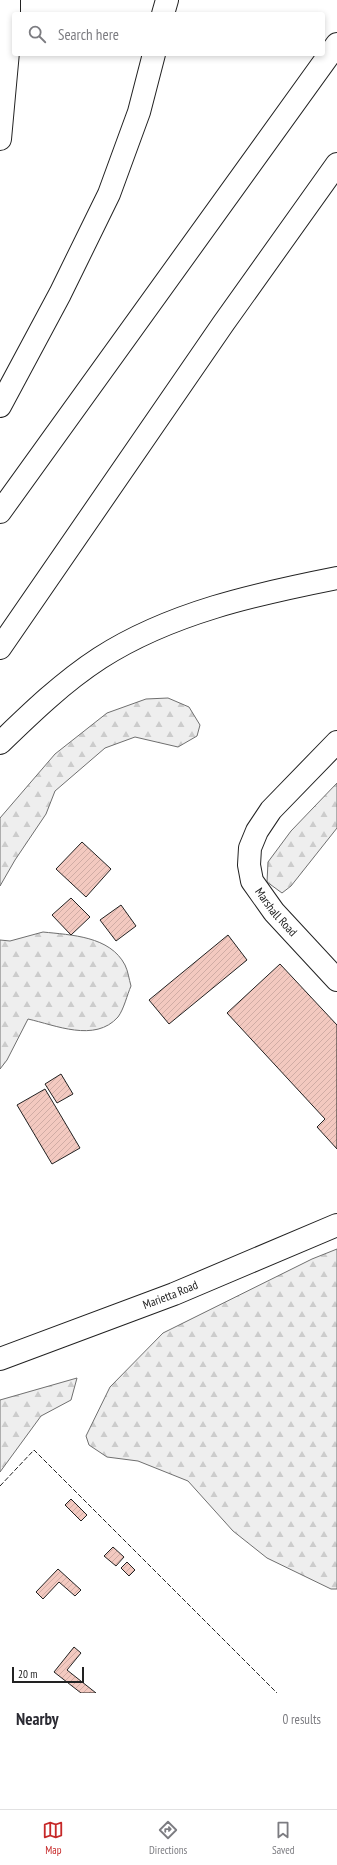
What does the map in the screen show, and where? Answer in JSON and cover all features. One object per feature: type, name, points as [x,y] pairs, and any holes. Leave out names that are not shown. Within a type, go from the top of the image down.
[{"type":"main road","points":[[0,139],[10,41],[9,0]]},
{"type":"main road","points":[[164,12],[167,0]]},
{"type":"main road","points":[[0,512],[337,44]]},
{"type":"main road","points":[[0,406],[60,294],[109,194],[139,112],[153,56]]},
{"type":"main road","points":[[0,648],[223,324],[337,164]]},
{"type":"main road","points":[[0,742],[46,698],[100,658],[159,627],[222,605],[283,589],[337,578]]},
{"type":"main road","name":"Marshall Road","points":[[337,742],[271,810],[257,830],[250,848],[249,865],[252,881],[274,912],[337,980]]},
{"type":"main road","name":"Marietta Road","points":[[0,1359],[174,1294],[337,1224]]},
{"type":"green space","points":[[168,698],[189,707],[200,725],[197,736],[178,747],[135,737],[105,748],[55,791],[46,814],[15,860],[0,886],[0,818],[55,754],[107,713],[146,699]]},
{"type":"green space","points":[[337,783],[337,828],[291,886],[282,893],[267,882],[268,862],[291,831]]},
{"type":"green space","points":[[43,932],[77,936],[100,943],[110,948],[118,955],[125,965],[131,986],[124,1006],[118,1017],[109,1025],[98,1029],[87,1031],[74,1030],[28,1019],[7,1060],[0,1069],[0,940],[10,941]]},
{"type":"green space","points":[[337,1249],[337,1589],[331,1589],[267,1558],[233,1531],[188,1481],[138,1461],[107,1457],[89,1445],[86,1436],[110,1387],[163,1333],[312,1259]]},
{"type":"green space","points":[[77,1378],[71,1400],[41,1416],[0,1472],[0,1400]]},
{"type":"building","points":[[82,842],[111,869],[86,897],[56,869]]},
{"type":"building","points":[[71,898],[90,917],[71,935],[52,915]]},
{"type":"building","points":[[121,905],[136,926],[116,941],[100,920]]},
{"type":"building","points":[[228,935],[247,960],[169,1024],[149,1000]]},
{"type":"building","points":[[280,964],[337,1025],[337,1149],[317,1127],[325,1119],[227,1013]]},
{"type":"building","points":[[61,1074],[73,1094],[57,1103],[45,1084]]},
{"type":"building","points":[[45,1089],[80,1148],[52,1164],[17,1105]]},
{"type":"building","points":[[71,1499],[87,1515],[81,1521],[65,1505]]},
{"type":"building","points":[[113,1547],[124,1557],[116,1566],[104,1556]]},
{"type":"building","points":[[127,1562],[135,1570],[129,1576],[121,1568]]},
{"type":"building","points":[[58,1569],[81,1590],[75,1596],[59,1582],[43,1599],[36,1592]]},
{"type":"building","points":[[74,1647],[81,1653],[67,1670],[96,1693],[81,1693],[54,1672]]},
{"type":"fence","points":[[0,1486],[34,1450],[277,1693]]}]
